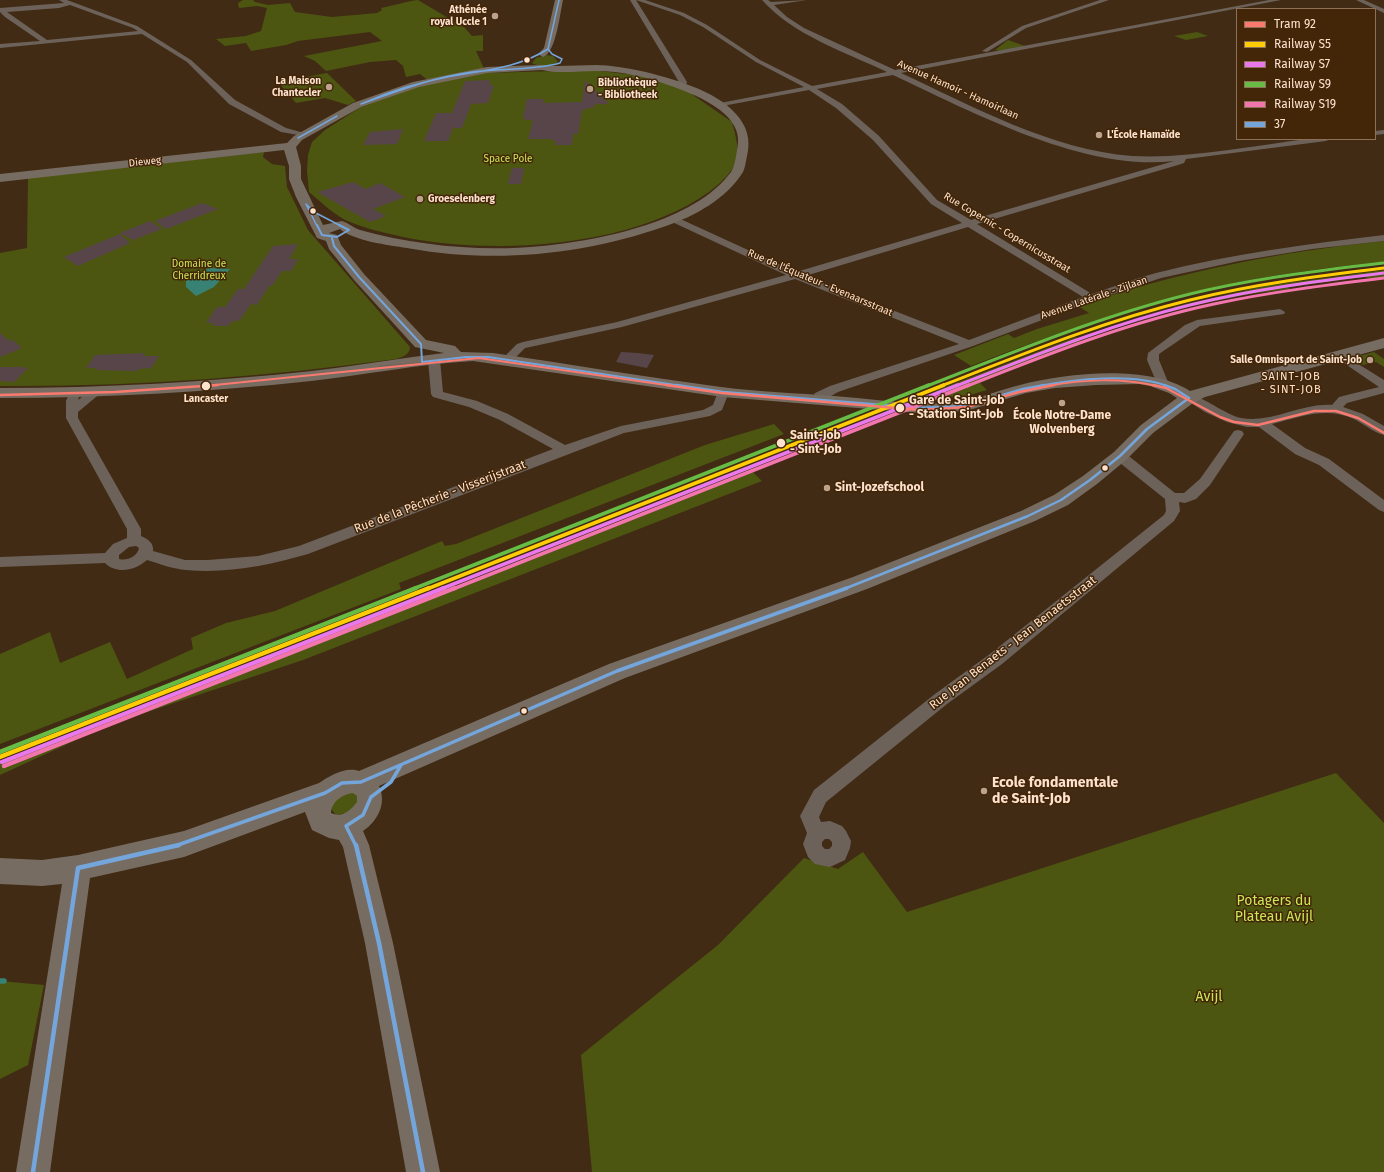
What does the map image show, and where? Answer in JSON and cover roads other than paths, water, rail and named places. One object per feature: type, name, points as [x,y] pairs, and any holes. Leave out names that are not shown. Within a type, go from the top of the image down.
[{"type":"street","points":[[62,0],[121,21],[166,44],[189,61],[232,102],[284,130],[304,134]]},
{"type":"street","points":[[548,52],[559,0]]},
{"type":"street","points":[[633,0],[683,82],[682,87]]},
{"type":"street","name":"Rue Copernic - Copernicusstraat","points":[[638,0],[682,14],[699,23],[758,61],[809,87],[839,106],[876,138],[934,202],[1091,298]]},
{"type":"street","points":[[766,2],[804,0]]},
{"type":"street","points":[[993,51],[1006,38],[1036,22],[1106,0]]},
{"type":"street","points":[[720,105],[809,87],[894,73],[977,56],[993,51],[1030,47],[1278,0]]},
{"type":"street","points":[[1359,0],[1384,11]]},
{"type":"street","name":"Avenue Hamoir - Hamoirlaan","points":[[766,2],[802,29],[894,73],[989,117],[1072,147],[1101,154],[1131,158],[1182,157],[1318,140]]},
{"type":"street","points":[[43,42],[44,40],[7,16],[3,10],[59,6],[70,3]]},
{"type":"street","points":[[0,46],[126,35],[143,32]]},
{"type":"street","points":[[1006,38],[1030,47]]},
{"type":"street","points":[[548,52],[562,59],[596,68],[634,74],[682,87],[720,105],[738,121],[743,130],[744,150],[741,162],[728,184],[720,191],[673,219],[647,229],[601,241],[540,250],[499,252],[418,246],[335,231],[311,210],[302,197],[295,179],[290,146],[304,134],[357,105],[373,98],[431,80],[487,70],[529,59],[548,52]]},
{"type":"street","points":[[529,59],[530,64],[543,68],[558,65],[562,62],[562,59]]},
{"type":"street","points":[[487,70],[596,68]]},
{"type":"street","name":"Dieweg","points":[[0,178],[290,146]]},
{"type":"street","points":[[507,360],[521,346],[527,344],[618,325],[797,276],[1175,163],[1181,161],[1182,157]]},
{"type":"street","points":[[311,210],[335,231]]},
{"type":"street","name":"Rue de l'Équateur - Evenaarsstraat","points":[[673,219],[797,276],[969,344]]},
{"type":"street","points":[[335,231],[334,246],[358,277],[421,344],[428,361],[437,394],[473,404],[514,421],[564,450]]},
{"type":"street","name":"Avenue Latérale - Zijlaan","points":[[821,400],[819,396],[834,389],[969,344],[1091,298],[1158,276],[1211,264],[1312,246],[1384,238]]},
{"type":"street","points":[[1160,383],[1162,382],[1153,360],[1154,354],[1189,327],[1217,320],[1280,312]]},
{"type":"street","points":[[366,790],[391,782],[399,766],[429,751],[617,671],[860,583],[1028,516],[1061,500],[1101,472],[1120,456],[1147,429],[1189,398],[1214,387],[1384,343]]},
{"type":"street","points":[[421,344],[449,349],[457,357]]},
{"type":"street","points":[[1339,354],[1384,385]]},
{"type":"street","points":[[0,393],[96,392],[269,381],[457,357],[480,356],[723,392],[929,408],[966,406],[1019,390],[1065,382],[1134,379],[1160,383],[1233,420],[1248,423],[1262,423],[1314,408],[1336,409],[1361,417],[1384,431]]},
{"type":"street","points":[[1336,409],[1343,400],[1384,389]]},
{"type":"street","points":[[75,392],[72,400],[72,418],[134,529],[134,541]]},
{"type":"street","points":[[73,410],[96,392]]},
{"type":"street","name":"Rue de la Pêcherie - Visserijstraat","points":[[144,554],[185,565],[208,565],[252,562],[304,550],[564,450],[621,430],[706,413],[718,406],[723,392]]},
{"type":"street","points":[[1262,423],[1300,451],[1324,462],[1384,507]]},
{"type":"street","points":[[1120,456],[1172,497],[1185,498],[1191,496],[1205,482],[1218,460],[1238,434]]},
{"type":"street","name":"Rue Jean Benaets - Jean Benaetsstraat","points":[[817,832],[812,825],[810,816],[820,796],[941,699],[996,659],[1169,518],[1173,511],[1172,497]]},
{"type":"street","points":[[0,562],[110,558],[112,553],[121,545],[139,541],[146,546],[144,554],[135,561],[123,565],[113,563],[110,557],[112,553]]},
{"type":"street","points":[[0,872],[42,873],[78,868],[184,844],[258,816],[322,804],[342,782],[355,780],[366,790],[370,803],[364,814],[346,826],[328,826],[324,823],[322,804]]},
{"type":"street","points":[[346,826],[356,845],[377,936],[423,1172]]},
{"type":"street","points":[[33,1172],[78,868]]},
{"type":"water","points":[[209,268],[230,269],[214,287],[196,296],[186,287],[186,281]]},
{"type":"tram line","name":"92","points":[[0,395],[115,392],[229,384],[343,373],[457,359],[479,358],[722,393],[919,410],[967,407],[1019,392],[1053,385],[1095,381],[1137,381],[1166,388],[1220,417],[1234,422],[1258,425],[1314,411],[1336,411],[1358,418],[1384,433]]},
{"type":"tram line","points":[[379,366],[423,363]]},
{"type":"rail line","name":"S9","points":[[0,752],[1053,336],[1149,305],[1229,285],[1317,271],[1383,263]]},
{"type":"rail line","name":"S5","points":[[0,757],[1055,341],[1132,316],[1231,290],[1318,276],[1384,268]]},
{"type":"rail line","name":"S7","points":[[2,762],[1076,339],[1152,315],[1232,295],[1319,281],[1384,273]]},
{"type":"rail line","name":"S19","points":[[4,766],[1058,350],[1154,319],[1213,304],[1277,292],[1384,278]]},
{"type":"place","name":"Athénée royal Uccle 1","points":[[495,16]]},
{"type":"place","name":"La Maison Chantecler","points":[[329,87]]},
{"type":"place","name":"Bibliothèque - Bibliotheek","points":[[590,89]]},
{"type":"place","name":"L'École Hamaïde","points":[[1099,135]]},
{"type":"place","name":"Groeselenberg","points":[[420,199]]},
{"type":"place","name":"Salle Omnisport de Saint-Job","points":[[1370,360]]},
{"type":"place","name":"Lancaster","points":[[206,386]]},
{"type":"place","name":"École Notre-Dame Wolvenberg","points":[[1062,403]]},
{"type":"place","name":"Gare de Saint-Job - Station Sint-Job","points":[[900,408]]},
{"type":"place","name":"Saint-Job - Sint-Job","points":[[781,443]]},
{"type":"place","name":"Sint-Jozefschool","points":[[827,488]]},
{"type":"place","name":"Ecole fondamentale de Saint-Job","points":[[984,791]]},
{"type":"district","name":"SAINT-JOB - SINT-JOB","points":[[1291,383]]},
{"type":"park label","name":"Space Pole","points":[[508,159]]},
{"type":"park label","name":"Domaine de Cherridreux","points":[[199,270]]},
{"type":"park label","name":"Potagers du Plateau Avijl","points":[[1274,910]]},
{"type":"park label","name":"Avijl","points":[[1209,997]]}]
